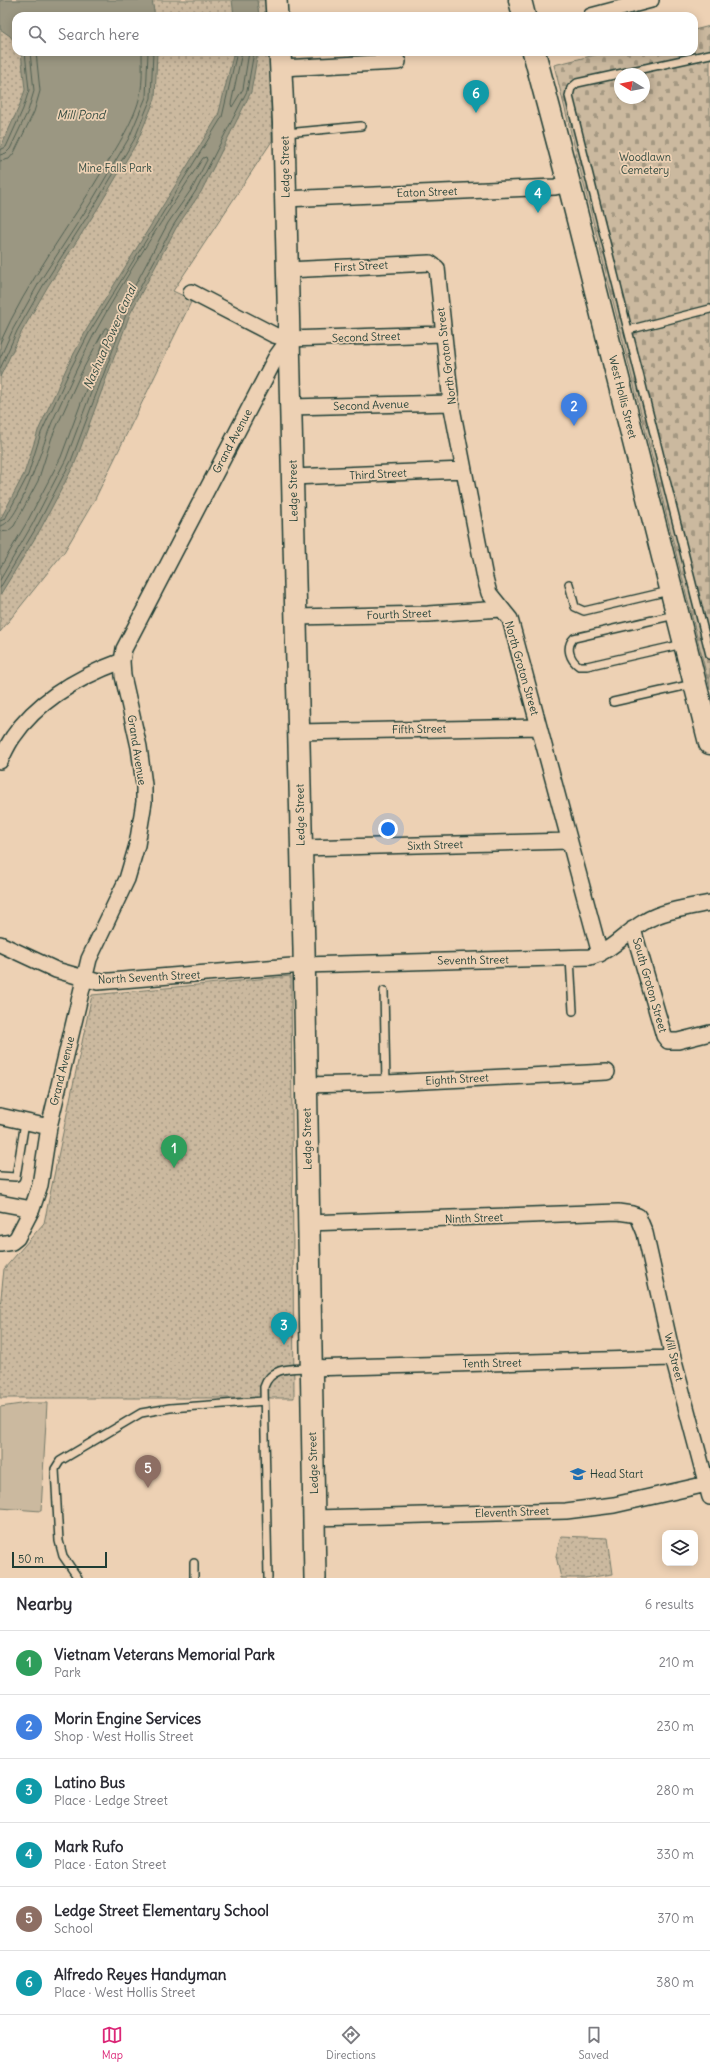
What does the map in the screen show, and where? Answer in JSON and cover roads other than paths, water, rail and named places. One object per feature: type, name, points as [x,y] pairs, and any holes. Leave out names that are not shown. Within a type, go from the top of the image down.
[{"type":"main road","points":[[520,0],[523,12]]},
{"type":"main road","name":"West Hollis Street","points":[[535,56],[570,184],[710,743]]},
{"type":"street","points":[[276,0],[277,12]]},
{"type":"street","points":[[606,12],[651,0]]},
{"type":"street","points":[[280,60],[398,62]]},
{"type":"street","name":"Ledge Street","points":[[280,60],[284,133],[296,617],[315,1578]]},
{"type":"street","name":"Eaton Street","points":[[285,199],[555,187],[570,184]]},
{"type":"street","name":"First Street","points":[[287,270],[430,263],[434,265]]},
{"type":"street","name":"North Groton Street","points":[[434,265],[437,268],[442,334],[451,403],[485,578],[489,593],[510,619],[600,954]]},
{"type":"street","name":"Second Street","points":[[191,292],[274,335],[289,339],[442,334]]},
{"type":"street","name":"Grand Avenue","points":[[0,1244],[12,1242],[17,1238],[32,1209],[40,1185],[48,1127],[84,979],[96,943],[132,863],[144,802],[141,761],[122,661],[124,649],[276,357],[289,339]]},
{"type":"street","name":"Second Avenue","points":[[290,408],[451,403]]},
{"type":"street","name":"Third Street","points":[[292,477],[464,470]]},
{"type":"street","name":"Fourth Street","points":[[296,617],[428,614],[501,609]]},
{"type":"street","points":[[0,761],[6,739],[20,728],[42,706],[67,686],[92,673],[122,661]]},
{"type":"street","name":"Fifth Street","points":[[298,732],[539,727]]},
{"type":"street","name":"Sixth Street","points":[[301,848],[569,841]]},
{"type":"street","name":"Seventh Street","points":[[304,965],[590,957],[600,954],[646,920],[676,910],[710,903]]},
{"type":"street","name":"South Groton Street","points":[[633,929],[664,1036],[668,1041],[678,1041],[710,1033]]},
{"type":"street","name":"North Seventh Street","points":[[0,944],[56,970],[98,982],[304,965]]},
{"type":"street","name":"Eighth Street","points":[[306,1085],[386,1083],[607,1072]]},
{"type":"street","points":[[0,1116],[48,1127]]},
{"type":"street","points":[[0,1203],[32,1209]]},
{"type":"street","name":"Ninth Street","points":[[308,1223],[618,1212],[638,1216]]},
{"type":"street","name":"Will Street","points":[[638,1216],[645,1233],[673,1358],[708,1491]]},
{"type":"street","name":"Tenth Street","points":[[310,1368],[673,1358]]},
{"type":"street","name":"Eleventh Street","points":[[315,1518],[566,1511],[708,1491]]},
{"type":"lane","points":[[710,54],[577,83],[571,88],[569,96],[710,655]]},
{"type":"lane","points":[[284,133],[361,126]]},
{"type":"lane","points":[[628,330],[710,309]]},
{"type":"lane","points":[[569,584],[575,607],[584,611],[671,591]]},
{"type":"lane","points":[[677,614],[574,638],[570,642],[569,647],[571,658],[579,666],[587,666],[685,644]]},
{"type":"lane","points":[[612,702],[695,684]]},
{"type":"lane","points":[[570,958],[573,1011]]},
{"type":"lane","points":[[384,991],[386,1083]]},
{"type":"lane","points":[[0,1176],[16,1177],[25,1122]]},
{"type":"lane","points":[[268,1578],[264,1401],[266,1380],[276,1371],[310,1368]]},
{"type":"lane","points":[[78,1578],[63,1556],[58,1541],[55,1469],[60,1461],[142,1413],[170,1408],[264,1401]]},
{"type":"lane","points":[[194,1563],[194,1578]]},
{"type":"water","points":[[0,0],[152,0],[154,12],[12,12],[12,39],[0,29]]},
{"type":"water","points":[[232,0],[257,0],[258,12],[234,12]]},
{"type":"water","name":"Mill Pond","points":[[21,56],[157,56],[155,99],[137,142],[98,208],[48,286],[21,333],[0,377],[0,149],[25,90]]},
{"type":"water","name":"Nashua Power Canal","points":[[233,56],[257,56],[251,92],[201,192],[176,228],[130,314],[75,463],[40,530],[0,595],[0,520],[24,474],[38,431],[67,367],[87,329],[218,116]]},
{"type":"place","name":"Alfredo Reyes Handyman","points":[[476,113]]},
{"type":"place","name":"Mark Rufo","points":[[538,213]]},
{"type":"place","name":"Morin Engine Services","points":[[574,426]]},
{"type":"place","name":"Vietnam Veterans Memorial Park","points":[[174,1168]]},
{"type":"place","name":"Latino Bus","points":[[284,1345]]},
{"type":"place","name":"Head Start","points":[[578,1474]]},
{"type":"place","name":"Ledge Street Elementary School","points":[[148,1488]]},
{"type":"park label","name":"Woodlawn Cemetery","points":[[645,163]]},
{"type":"park label","name":"Mine Falls Park","points":[[115,168]]}]
